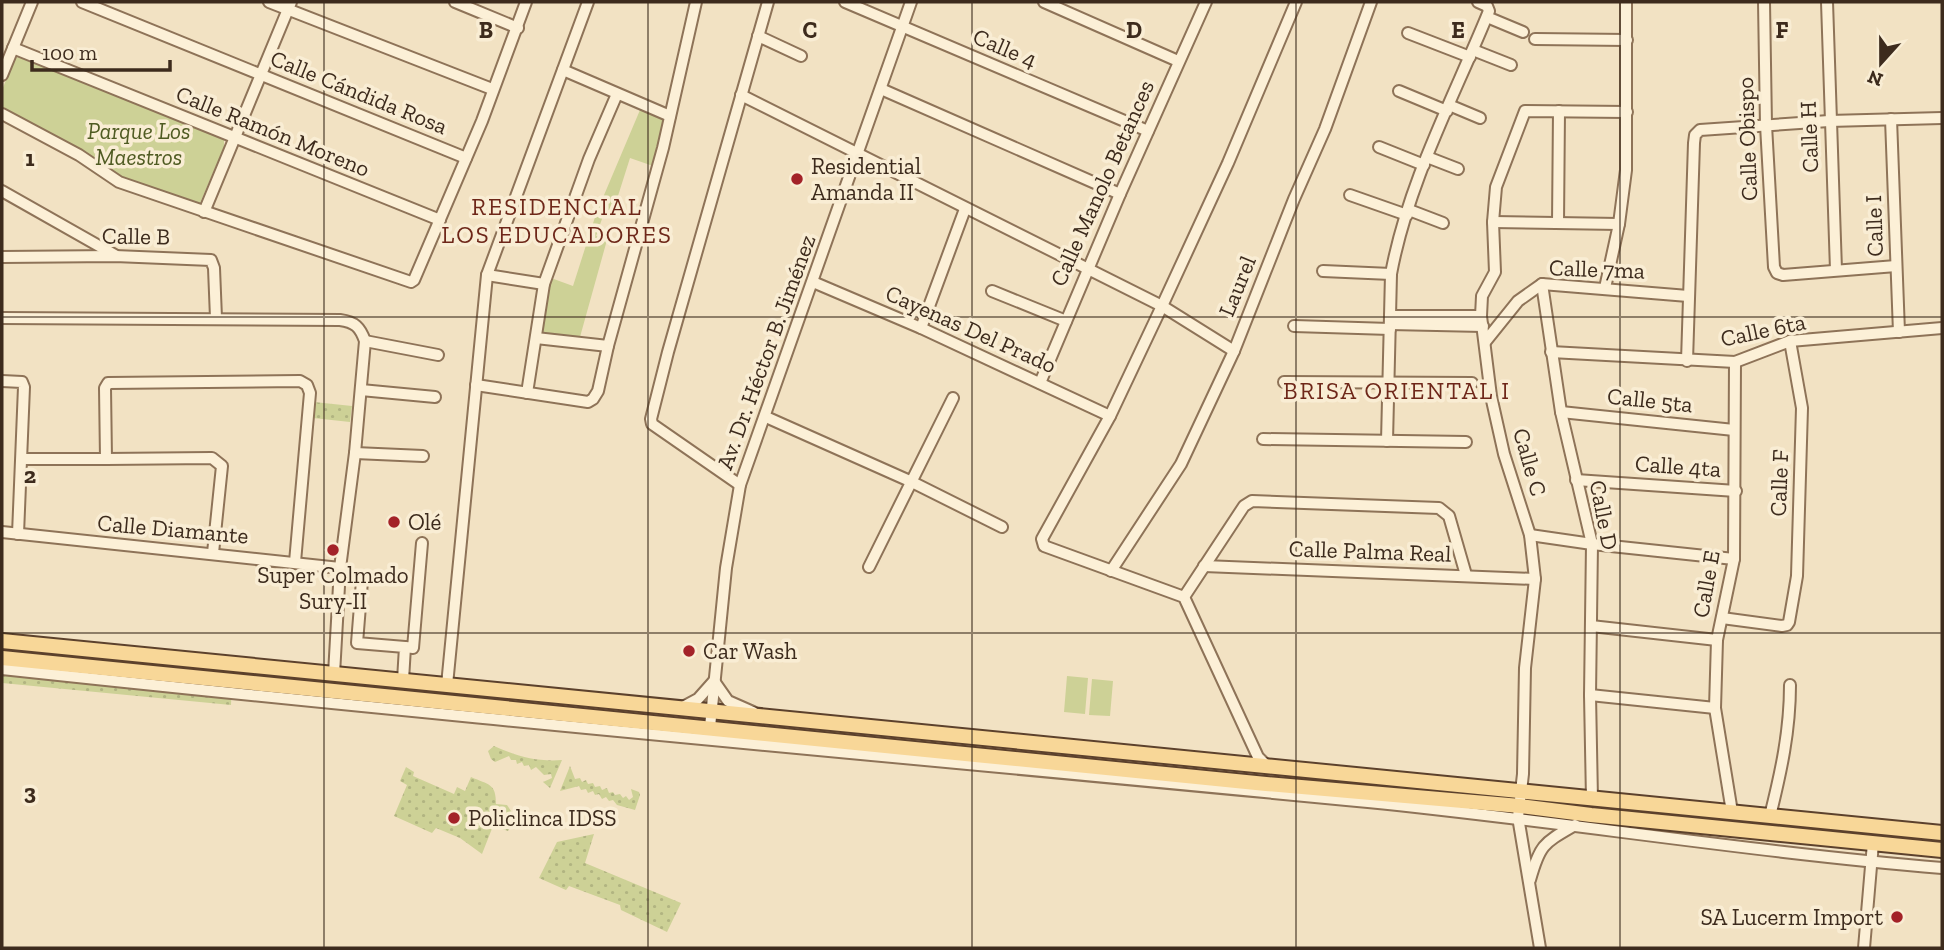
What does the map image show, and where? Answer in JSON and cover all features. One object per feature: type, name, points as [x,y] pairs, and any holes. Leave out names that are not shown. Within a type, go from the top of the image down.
[{"type":"main road","points":[[2,641],[1942,833]]},
{"type":"main road","points":[[2,658],[710,727],[1519,812],[1591,816],[1942,850]]},
{"type":"street","points":[[2,75],[32,2]]},
{"type":"street","name":"Calle Cándida Rosa","points":[[82,2],[466,158]]},
{"type":"street","points":[[269,2],[290,6],[492,89]]},
{"type":"street","points":[[455,2],[518,28]]},
{"type":"street","points":[[2,114],[79,155],[119,182],[408,282],[414,280],[440,220],[526,2]]},
{"type":"street","points":[[447,685],[487,275],[588,2]]},
{"type":"street","points":[[476,385],[587,402],[593,399],[598,391],[670,116],[695,4],[683,2]]},
{"type":"street","points":[[740,485],[651,422],[668,352],[768,2]]},
{"type":"street","name":"Calle 4","points":[[845,2],[1148,131]]},
{"type":"street","name":"Av. Dr. Héctor B. Jiménez","points":[[710,727],[726,568],[740,485],[911,2]]},
{"type":"street","points":[[1044,2],[1178,61]]},
{"type":"street","name":"Calle Manolo Betances","points":[[1040,383],[1120,194],[1206,2]]},
{"type":"street","points":[[1268,767],[1258,757],[1184,597],[1044,546],[1042,539],[1110,416],[1163,306],[1296,2]]},
{"type":"street","name":"Laurel","points":[[1111,571],[1181,464],[1234,351],[1325,128],[1371,2]]},
{"type":"street","points":[[1387,441],[1391,274],[1396,247],[1425,161],[1487,17],[1487,6],[1478,2]]},
{"type":"street","points":[[1605,288],[1619,224],[1626,170],[1626,2]]},
{"type":"street","name":"Calle Obispo","points":[[1764,2],[1766,125],[1774,267],[1777,273],[1783,275],[1836,270]]},
{"type":"street","name":"Calle H","points":[[1827,2],[1836,270]]},
{"type":"street","points":[[204,212],[290,6]]},
{"type":"street","points":[[1487,17],[1523,32]]},
{"type":"street","points":[[1408,33],[1511,65]]},
{"type":"street","points":[[758,36],[801,56]]},
{"type":"street","points":[[1535,39],[1628,40]]},
{"type":"street","name":"Calle Ramón Moreno","points":[[13,48],[440,220]]},
{"type":"street","points":[[563,70],[670,116]]},
{"type":"street","points":[[881,89],[1120,194]]},
{"type":"street","points":[[1399,91],[1480,118]]},
{"type":"street","points":[[527,393],[544,284],[589,159],[617,94]]},
{"type":"street","points":[[741,95],[1163,306],[1234,351]]},
{"type":"street","name":"Calle C","points":[[1540,948],[1519,812],[1525,667],[1535,579],[1530,535],[1504,454],[1491,396],[1482,321],[1482,296],[1495,272],[1493,222],[1496,187],[1525,111],[1559,111]]},
{"type":"street","points":[[1558,223],[1559,111],[1627,112]]},
{"type":"street","points":[[1687,361],[1695,135],[1700,130],[1829,121],[1942,118]]},
{"type":"street","name":"Calle I","points":[[1891,119],[1899,332]]},
{"type":"street","points":[[1379,147],[1458,169]]},
{"type":"street","points":[[5,195],[115,256]]},
{"type":"street","points":[[1350,195],[1443,223]]},
{"type":"street","points":[[921,328],[965,209]]},
{"type":"street","points":[[1493,222],[1619,224]]},
{"type":"street","name":"Calle B","points":[[2,257],[115,256],[211,260],[214,268],[216,318]]},
{"type":"street","points":[[1836,270],[1896,266]]},
{"type":"street","points":[[1323,271],[1391,274]]},
{"type":"street","points":[[487,275],[544,284]]},
{"type":"street","name":"Cayenas Del Prado","points":[[813,282],[921,328],[1110,416]]},
{"type":"street","name":"Calle 7ma","points":[[1485,342],[1518,301],[1542,284],[1688,296]]},
{"type":"street","name":"Calle D","points":[[1542,284],[1561,412],[1592,544],[1592,799]]},
{"type":"street","points":[[992,291],[1066,321]]},
{"type":"street","points":[[2,318],[350,321],[359,327],[365,341],[362,390],[340,568],[334,674]]},
{"type":"street","points":[[1294,326],[1482,321]]},
{"type":"street","name":"Calle 6ta","points":[[1551,352],[1735,362],[1790,341],[1942,328]]},
{"type":"street","points":[[536,338],[608,346]]},
{"type":"street","points":[[365,341],[439,355]]},
{"type":"street","name":"Calle F","points":[[1723,618],[1787,625],[1797,576],[1802,408],[1790,341]]},
{"type":"street","name":"Calle E","points":[[1731,812],[1716,708],[1717,640],[1734,559],[1735,362]]},
{"type":"street","points":[[106,458],[105,388],[108,383],[300,381],[307,385],[310,393],[295,562]]},
{"type":"street","points":[[2,382],[22,382],[24,387],[18,534]]},
{"type":"street","points":[[1284,382],[1472,383]]},
{"type":"street","points":[[362,390],[435,397]]},
{"type":"street","points":[[869,567],[953,398]]},
{"type":"street","name":"Calle 5ta","points":[[1561,412],[1734,430]]},
{"type":"street","points":[[766,417],[912,482],[1003,527]]},
{"type":"street","points":[[1263,439],[1466,442]]},
{"type":"street","points":[[355,453],[423,456]]},
{"type":"street","points":[[22,459],[212,458],[222,466],[213,553]]},
{"type":"street","name":"Calle 4ta","points":[[1576,480],[1736,491]]},
{"type":"street","points":[[1184,597],[1247,503],[1252,501],[1439,508],[1449,516],[1466,575]]},
{"type":"street","name":"Calle Diamante","points":[[2,533],[340,568]]},
{"type":"street","points":[[1530,535],[1734,559]]},
{"type":"street","points":[[362,581],[357,643],[413,648],[422,543]]},
{"type":"street","name":"Calle Palma Real","points":[[1204,566],[1535,579]]},
{"type":"street","points":[[1591,626],[1717,640]]},
{"type":"street","points":[[403,680],[405,647]]},
{"type":"street","points":[[2,668],[255,696],[1519,812],[1575,825],[1872,862],[1942,867]]},
{"type":"street","points":[[683,707],[698,699],[714,681],[728,701],[765,716]]},
{"type":"street","points":[[1770,816],[1786,747],[1790,685]]},
{"type":"street","points":[[1590,695],[1716,708]]},
{"type":"street","points":[[1530,883],[1540,849],[1575,825]]},
{"type":"street","points":[[1864,948],[1873,843]]},
{"type":"green space","name":"Parque Los Maestros","points":[[18,57],[224,139],[224,147],[200,203],[122,178],[85,153],[2,107],[2,90],[14,60]]},
{"type":"green space","points":[[640,110],[664,119],[653,166],[630,158],[611,218],[603,216],[596,236],[607,240],[580,337],[543,333],[545,295],[551,278],[573,286],[596,214]]},
{"type":"green space","points":[[314,402],[352,406],[350,422],[313,418]]},
{"type":"green space","points":[[2,660],[232,681],[231,705],[2,683]]},
{"type":"green space","points":[[1067,676],[1088,678],[1085,714],[1064,712]]},
{"type":"green space","points":[[1092,679],[1113,681],[1110,716],[1089,715]]},
{"type":"green space","points":[[494,746],[527,758],[562,760],[550,788],[543,782],[552,778],[551,774],[544,775],[536,767],[531,770],[529,765],[524,766],[522,762],[517,764],[516,760],[511,760],[509,756],[495,762],[491,759],[488,751]]},
{"type":"green space","points":[[570,766],[575,779],[580,778],[582,782],[586,780],[595,787],[600,786],[602,790],[607,788],[609,793],[620,794],[623,798],[626,796],[629,800],[633,797],[631,789],[639,792],[635,810],[617,805],[606,797],[602,799],[593,791],[588,793],[586,789],[581,790],[579,786],[560,791]]},
{"type":"green space","points":[[406,767],[414,772],[413,776],[454,794],[457,787],[465,791],[471,777],[490,786],[495,792],[496,804],[507,805],[515,817],[508,831],[493,826],[482,854],[460,838],[436,828],[432,833],[394,816],[407,785],[400,781]]},
{"type":"green space","points":[[594,834],[585,863],[681,903],[667,932],[621,910],[620,905],[569,886],[566,890],[539,878],[557,842]]},
{"type":"place","name":"Residential Amanda II","points":[[797,179]]},
{"type":"place","name":"Olé","points":[[394,522]]},
{"type":"place","name":"Super Colmado Sury-II","points":[[333,550]]},
{"type":"place","name":"Car Wash","points":[[689,651]]},
{"type":"place","name":"Policlinca IDSS","points":[[454,818]]},
{"type":"place","name":"SA Lucerm Import","points":[[1897,917]]},
{"type":"district","name":"RESIDENCIAL LOS EDUCADORES","points":[[557,221]]},
{"type":"district","name":"BRISA ORIENTAL I","points":[[1397,391]]}]
